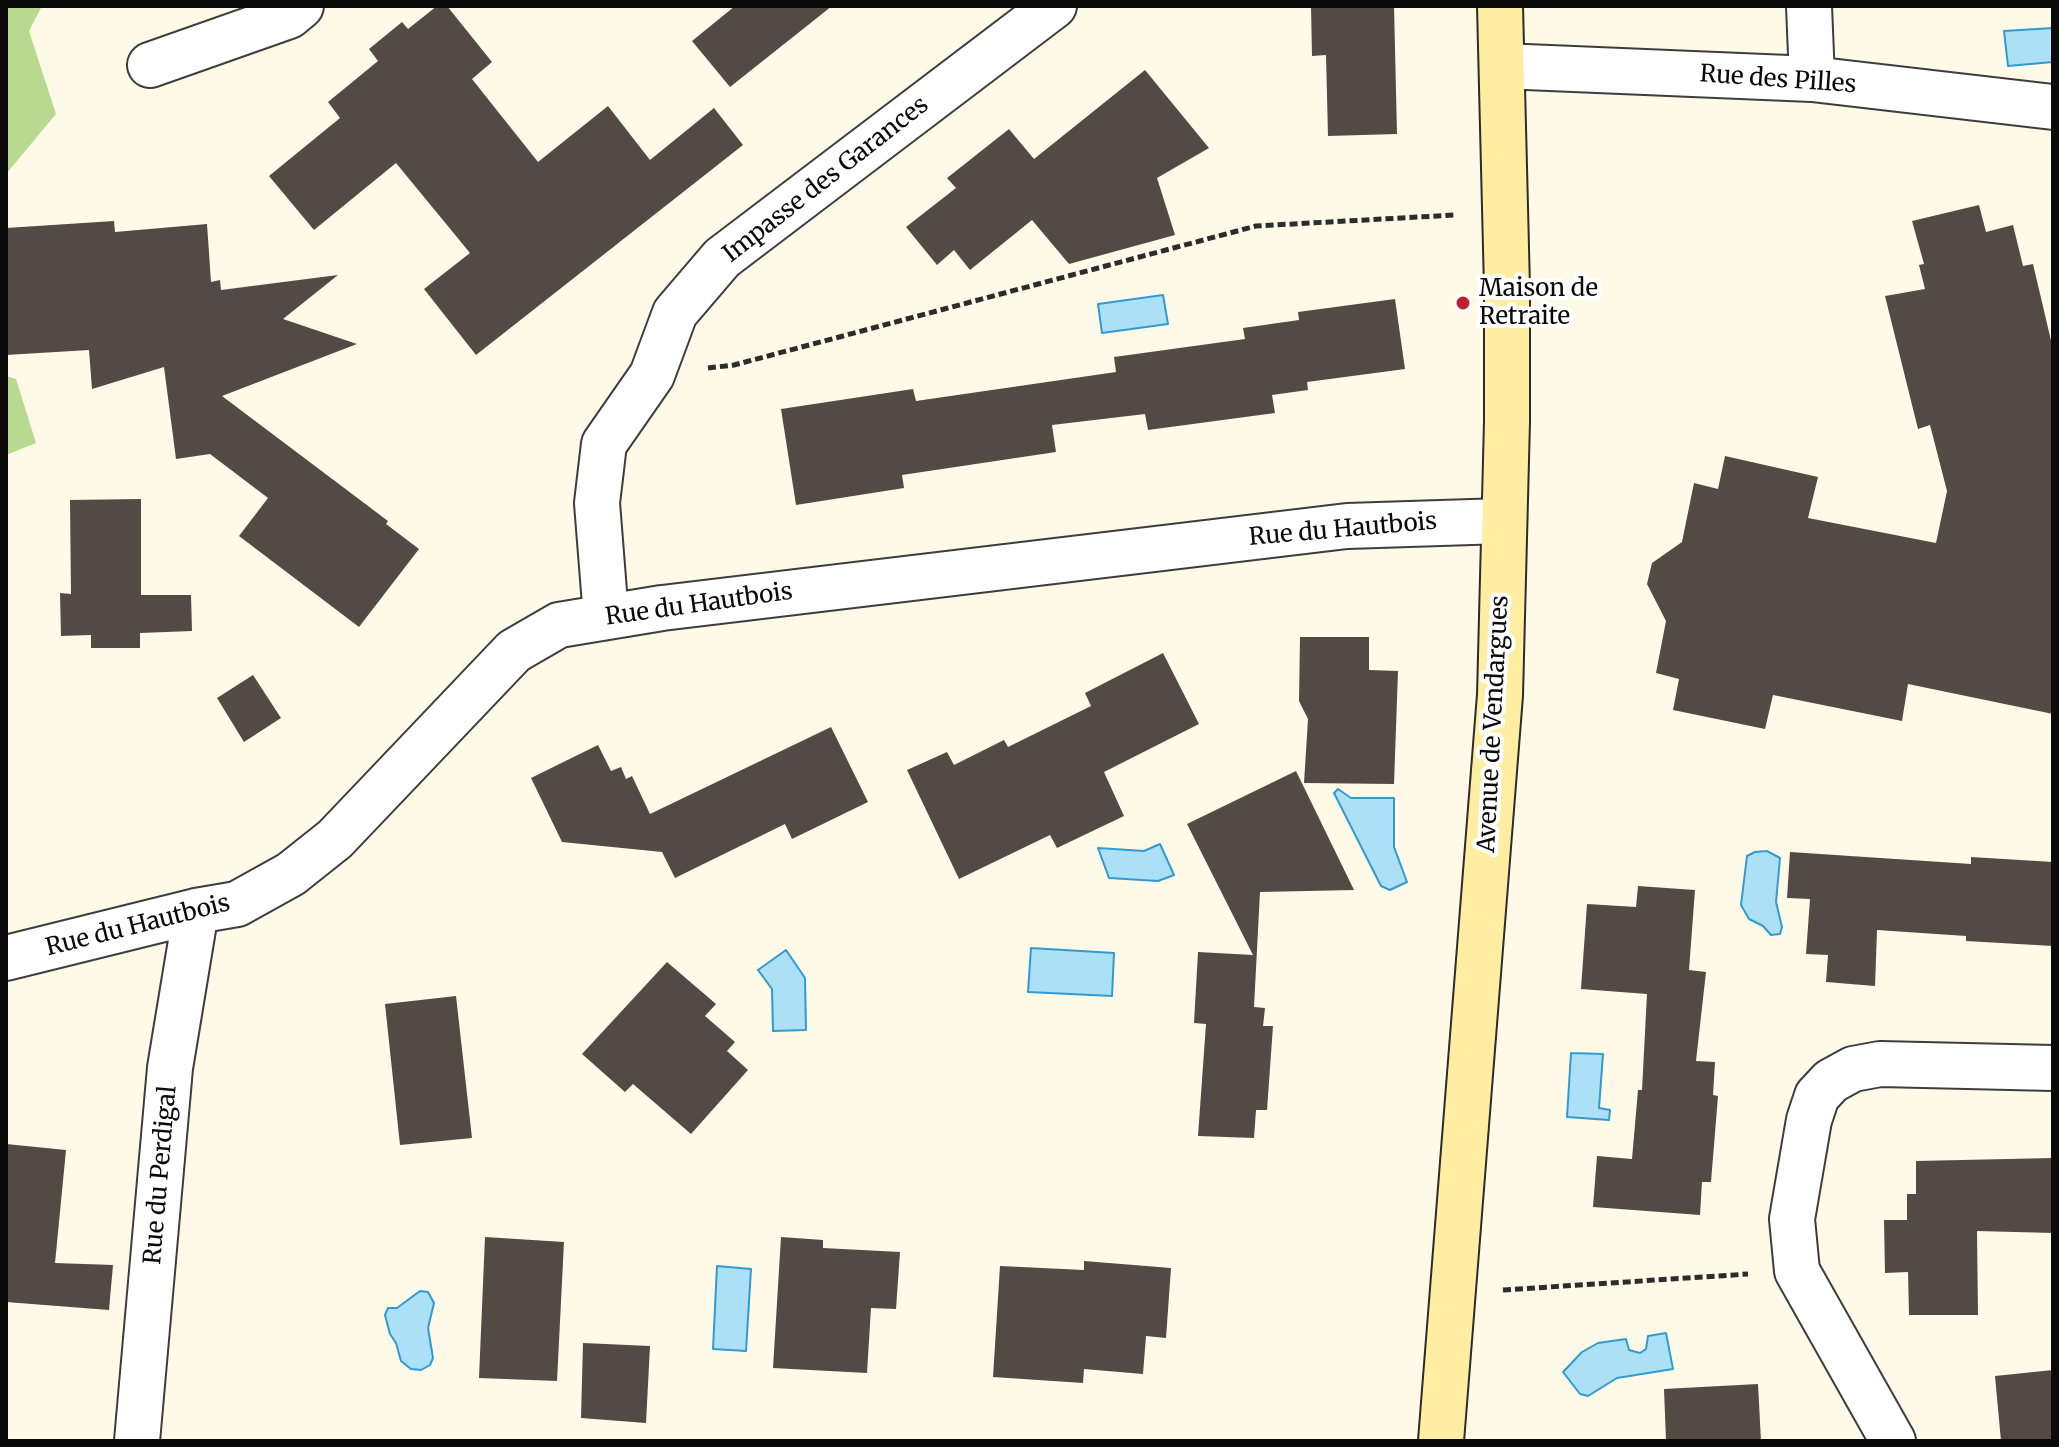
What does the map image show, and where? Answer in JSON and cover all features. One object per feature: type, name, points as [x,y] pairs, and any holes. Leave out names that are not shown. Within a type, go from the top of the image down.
[{"type":"street","points":[[150,65],[289,16],[301,6]]},
{"type":"street","name":"Impasse des Garances","points":[[606,617],[597,503],[604,444],[652,375],[675,313],[722,258],[1054,6]]},
{"type":"street","name":"Avenue de Vendargues","points":[[1441,1441],[1500,695],[1507,288],[1500,6]]},
{"type":"street","points":[[1809,6],[1812,79]]},
{"type":"street","name":"Rue des Pilles","points":[[1502,66],[1812,79],[2053,107]]},
{"type":"street","name":"Rue du Hautbois","points":[[6,958],[196,911],[237,904],[291,874],[335,839],[514,651],[559,625],[678,606],[1347,526],[1503,521]]},
{"type":"street","name":"Rue du Perdigal","points":[[137,1441],[170,1068],[196,911]]},
{"type":"street","points":[[1893,1441],[1797,1271],[1792,1219],[1809,1120],[1817,1096],[1831,1081],[1853,1069],[1880,1064],[2053,1068]]},
{"type":"path","points":[[652,375],[734,365],[1256,226],[1460,215]]},
{"type":"path","points":[[1503,1290],[1797,1271]]},
{"type":"green space","points":[[6,6],[42,6],[29,31],[56,114],[6,174]]},
{"type":"green space","points":[[6,376],[16,379],[36,443],[6,455]]},
{"type":"water","points":[[2053,28],[2053,62],[2008,66],[2004,31]]},
{"type":"water","points":[[1163,295],[1168,324],[1102,333],[1098,304]]},
{"type":"water","points":[[1338,789],[1351,798],[1394,798],[1394,847],[1407,882],[1390,890],[1381,886],[1334,793]]},
{"type":"water","points":[[1160,844],[1174,875],[1158,881],[1109,878],[1098,848],[1144,851]]},
{"type":"water","points":[[1767,851],[1780,858],[1776,902],[1782,927],[1780,934],[1771,935],[1763,926],[1749,919],[1741,905],[1747,856]]},
{"type":"water","points":[[1031,948],[1114,953],[1112,996],[1028,992]]},
{"type":"water","points":[[786,950],[805,978],[806,1030],[773,1031],[772,989],[758,970]]},
{"type":"water","points":[[1571,1053],[1603,1054],[1599,1108],[1610,1110],[1609,1120],[1567,1117]]},
{"type":"water","points":[[717,1266],[751,1269],[746,1351],[713,1349]]},
{"type":"water","points":[[420,1291],[428,1292],[434,1303],[428,1328],[433,1358],[430,1365],[421,1370],[411,1369],[401,1361],[385,1315],[388,1308],[397,1308]]},
{"type":"water","points":[[1666,1333],[1673,1369],[1617,1378],[1588,1396],[1580,1394],[1563,1372],[1582,1352],[1598,1343],[1626,1339],[1629,1350],[1640,1353],[1646,1349],[1648,1336]]},
{"type":"building","points":[[437,6],[447,6],[492,62],[472,79],[538,162],[608,106],[650,160],[714,108],[743,145],[476,355],[424,289],[470,253],[396,163],[314,230],[269,176],[340,118],[328,102],[378,61],[369,49],[402,22],[408,29]]},
{"type":"building","points":[[735,6],[832,6],[730,87],[692,41]]},
{"type":"building","points":[[1311,6],[1394,6],[1397,134],[1328,136],[1326,55],[1312,56]]},
{"type":"building","points":[[1145,70],[1209,148],[1157,178],[1175,235],[1069,264],[1032,220],[970,270],[954,250],[937,265],[906,227],[956,188],[947,178],[1009,129],[1034,159]]},
{"type":"building","points":[[1979,205],[1986,232],[2013,225],[2023,266],[2033,264],[2053,349],[2053,714],[1908,684],[1902,721],[1773,695],[1765,729],[1673,710],[1679,679],[1656,673],[1666,621],[1647,584],[1652,563],[1682,542],[1694,483],[1718,489],[1725,456],[1818,477],[1808,518],[1936,543],[1947,491],[1930,425],[1918,429],[1885,296],[1925,289],[1919,265],[1924,264],[1912,221]]},
{"type":"building","points":[[114,221],[115,232],[207,224],[211,282],[220,280],[221,290],[338,275],[283,319],[357,344],[222,396],[388,521],[386,524],[419,549],[359,627],[239,536],[268,498],[210,454],[176,459],[164,367],[92,389],[89,350],[6,355],[6,228]]},
{"type":"building","points":[[1395,299],[1405,369],[1307,382],[1308,390],[1272,395],[1275,413],[1148,430],[1145,414],[1052,425],[1056,452],[902,475],[904,488],[796,505],[781,409],[913,389],[916,401],[1116,372],[1114,357],[1245,339],[1243,328],[1299,320],[1298,312]]},
{"type":"building","points":[[141,499],[141,595],[191,595],[192,631],[140,633],[140,648],[91,648],[91,635],[61,636],[60,593],[71,594],[70,500]]},
{"type":"building","points":[[1300,637],[1369,637],[1369,670],[1398,671],[1394,784],[1304,783],[1308,719],[1299,701]]},
{"type":"building","points":[[1163,653],[1199,724],[1104,772],[1124,816],[1057,848],[1050,835],[959,879],[907,770],[947,752],[954,765],[1004,740],[1008,747],[1091,706],[1085,693]]},
{"type":"building","points":[[253,675],[281,718],[244,742],[217,698]]},
{"type":"building","points":[[831,727],[868,802],[792,839],[785,824],[675,878],[662,852],[562,842],[531,778],[598,745],[611,771],[621,767],[626,779],[632,776],[650,814]]},
{"type":"building","points":[[1296,771],[1354,890],[1260,892],[1254,1007],[1265,1008],[1263,1026],[1273,1026],[1267,1110],[1256,1110],[1254,1138],[1198,1136],[1206,1024],[1194,1023],[1198,952],[1253,955],[1187,824]]},
{"type":"building","points":[[1790,852],[1971,864],[1971,857],[2053,862],[2053,946],[1966,941],[1966,936],[1877,930],[1875,986],[1826,982],[1828,955],[1806,954],[1810,899],[1787,898]]},
{"type":"building","points":[[1638,886],[1695,890],[1689,970],[1706,972],[1696,1061],[1715,1062],[1713,1095],[1718,1096],[1711,1182],[1702,1182],[1700,1215],[1593,1207],[1597,1156],[1632,1159],[1638,1090],[1642,1090],[1647,994],[1581,989],[1587,904],[1636,907]]},
{"type":"building","points":[[667,962],[716,1004],[705,1016],[735,1042],[727,1051],[748,1070],[691,1134],[633,1084],[625,1092],[582,1054]]},
{"type":"building","points":[[456,996],[472,1138],[400,1145],[385,1004]]},
{"type":"building","points":[[6,1144],[66,1150],[55,1263],[113,1265],[109,1310],[6,1302]]},
{"type":"building","points":[[2053,1158],[2053,1233],[1977,1231],[1978,1315],[1909,1315],[1908,1272],[1885,1273],[1884,1220],[1907,1220],[1907,1194],[1916,1194],[1916,1161]]},
{"type":"building","points":[[485,1237],[564,1242],[557,1381],[479,1378]]},
{"type":"building","points":[[781,1237],[823,1240],[823,1248],[900,1252],[896,1309],[871,1308],[867,1373],[773,1368]]},
{"type":"building","points":[[1084,1261],[1171,1268],[1166,1338],[1146,1336],[1143,1374],[1084,1369],[1083,1383],[993,1377],[1000,1266],[1084,1270]]},
{"type":"building","points":[[583,1343],[650,1346],[646,1423],[581,1418]]},
{"type":"building","points":[[2053,1370],[2053,1441],[2001,1441],[1995,1376]]},
{"type":"building","points":[[1758,1384],[1761,1441],[1666,1441],[1664,1389]]},
{"type":"place","name":"Maison de Retraite","points":[[1463,303]]}]
